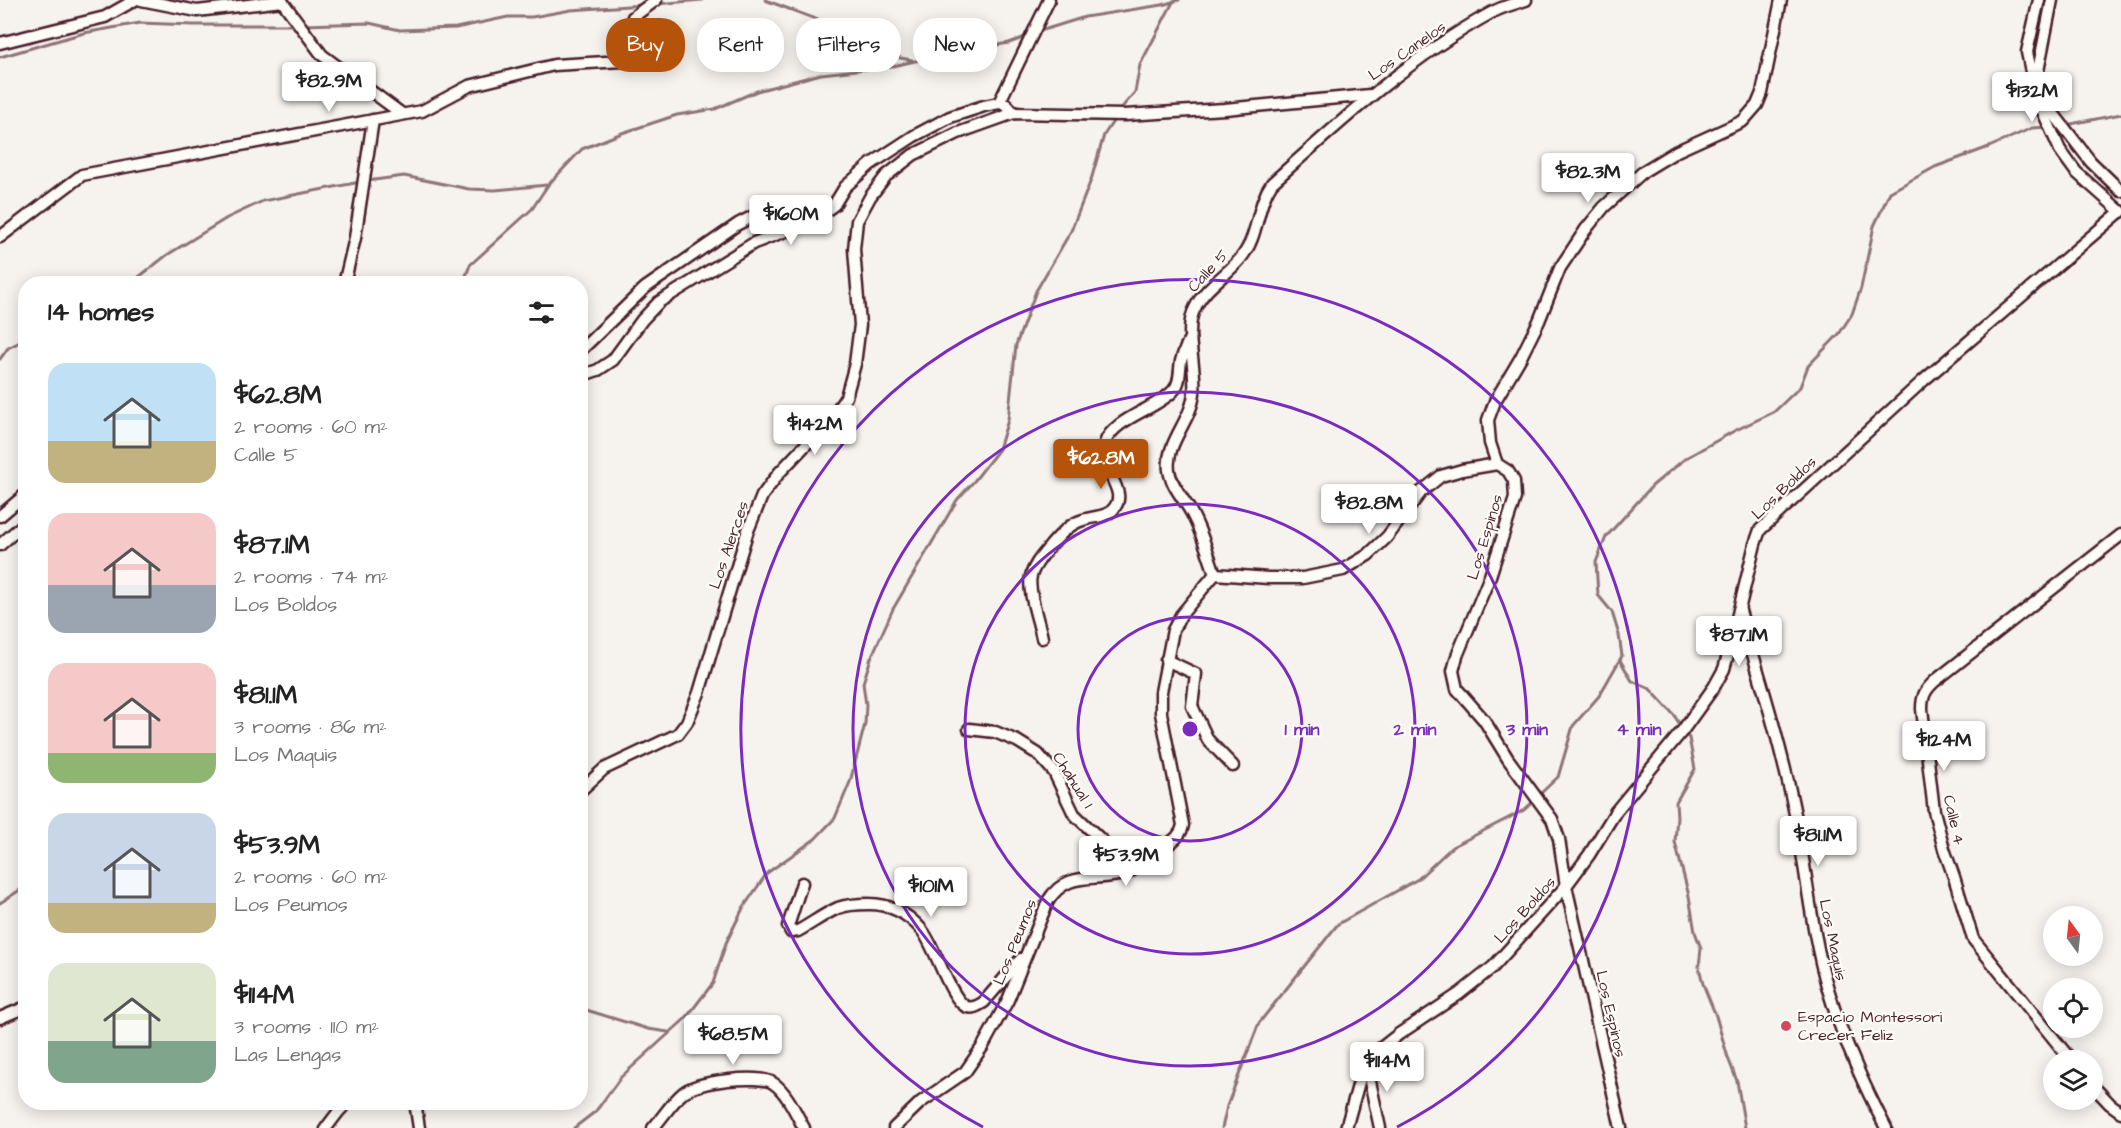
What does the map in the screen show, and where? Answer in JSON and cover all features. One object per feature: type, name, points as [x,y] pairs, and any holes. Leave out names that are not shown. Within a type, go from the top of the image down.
[{"type":"street","points":[[0,43],[105,17],[135,0]]},
{"type":"street","points":[[141,0],[197,11],[282,1],[322,55],[402,114]]},
{"type":"street","points":[[0,237],[81,175],[422,111],[469,86],[554,65],[622,61],[633,17],[656,0]]},
{"type":"street","points":[[999,103],[1049,0]]},
{"type":"street","name":"Los Canelos","points":[[1370,95],[1493,12],[1526,0]]},
{"type":"street","name":"Los Espinos","points":[[1621,1128],[1566,886],[1559,839],[1552,819],[1508,759],[1485,720],[1457,688],[1453,671],[1490,576],[1515,498],[1514,481],[1508,471],[1497,465],[1490,443],[1488,420],[1495,401],[1539,321],[1560,268],[1604,207],[1644,171],[1677,151],[1743,121],[1757,105],[1762,93],[1781,0]]},
{"type":"street","points":[[2039,0],[2027,52],[2036,86],[2046,104],[2091,162],[2121,191]]},
{"type":"street","points":[[2052,0],[2038,66],[2036,96],[2060,150],[2076,172],[2121,212]]},
{"type":"street","points":[[588,373],[613,360],[642,320],[659,302],[754,243],[812,221],[834,206],[845,187],[871,164],[914,136],[950,117],[999,103],[1006,105],[1014,113],[1125,115],[1225,110],[1370,95]]},
{"type":"street","name":"Calle 5","points":[[1215,574],[1192,513],[1175,486],[1169,471],[1169,454],[1188,417],[1194,395],[1195,370],[1190,322],[1194,308],[1204,294],[1241,258],[1252,240],[1264,194],[1272,183],[1370,95]]},
{"type":"street","name":"Los Alerces","points":[[588,784],[604,769],[678,734],[687,722],[699,693],[747,533],[762,496],[779,473],[833,416],[846,397],[855,364],[860,325],[854,249],[857,221],[870,197],[886,176],[913,155],[958,133],[1014,113]]},
{"type":"street","points":[[346,276],[355,238],[373,120]]},
{"type":"street","points":[[588,343],[645,288],[738,224],[769,208]]},
{"type":"street","name":"Los Boldos","points":[[1346,1128],[1360,1075],[1366,1063],[1376,1052],[1400,1034],[1493,968],[1566,886],[1589,855],[1616,811],[1683,730],[1714,687],[1724,669],[1760,530],[1924,380],[2121,212]]},
{"type":"street","points":[[1042,638],[1031,585],[1031,576],[1035,567],[1058,537],[1072,524],[1103,516],[1116,506],[1120,497],[1105,461],[1105,443],[1115,428],[1175,390],[1181,360],[1190,336]]},
{"type":"street","points":[[1215,574],[1303,578],[1343,570],[1368,555],[1387,537],[1421,492],[1441,476],[1462,470],[1497,465]]},
{"type":"street","points":[[0,516],[18,501]]},
{"type":"street","points":[[0,545],[18,529]]},
{"type":"street","name":"Calle 4","points":[[2063,1050],[1973,939],[1934,811],[1922,697],[1935,681],[2121,535]]},
{"type":"street","name":"Los Peumos","points":[[894,1128],[921,1102],[965,1072],[983,1046],[1008,1000],[1054,891],[1064,883],[1079,879],[1125,873],[1179,836],[1183,825],[1161,713],[1161,692],[1173,630],[1181,615],[1215,574]]},
{"type":"street","name":"Los Maquis","points":[[1740,611],[1780,746],[1796,816],[1818,949],[1828,990],[1844,1035],[1886,1128]]},
{"type":"street","points":[[1166,660],[1196,674],[1192,706],[1208,740],[1233,766]]},
{"type":"street","name":"Chahual 1","points":[[969,729],[995,732],[1017,741],[1038,754],[1054,772],[1074,814],[1118,856],[1143,862]]},
{"type":"street","points":[[802,883],[788,926],[791,932],[798,931],[838,908],[855,904],[890,906],[905,914],[923,930],[947,979],[961,1003],[966,1006],[977,1006],[984,1002],[1029,950]]},
{"type":"street","points":[[0,1018],[18,1010]]},
{"type":"street","points":[[1366,1063],[1380,1128]]},
{"type":"street","points":[[653,1128],[684,1091],[710,1083],[753,1079],[774,1083],[783,1092],[804,1128]]},
{"type":"street","points":[[2103,1096],[2121,1112]]},
{"type":"street","points":[[326,1128],[340,1110]]},
{"type":"street","points":[[416,1110],[419,1128]]},
{"type":"waterway","points":[[657,4],[702,0]]},
{"type":"waterway","points":[[765,0],[853,33],[885,47],[900,58],[912,60]]},
{"type":"waterway","points":[[1037,32],[1085,17],[1162,5],[1179,0]]},
{"type":"waterway","points":[[1119,111],[1135,92],[1140,65],[1173,2]]},
{"type":"waterway","points":[[303,25],[369,23],[400,30],[456,28],[508,17],[532,17],[571,10],[642,5]]},
{"type":"waterway","points":[[0,57],[84,33],[140,23],[297,25]]},
{"type":"waterway","points":[[466,276],[470,265],[532,209],[548,185],[582,149],[677,115],[715,109],[757,91],[821,74],[893,66],[1009,43],[1028,36]]},
{"type":"waterway","points":[[2066,125],[2121,114]]},
{"type":"waterway","points":[[574,1128],[596,1111],[621,1077],[686,1018],[713,983],[726,943],[743,908],[767,873],[815,839],[835,818],[850,782],[865,724],[866,705],[863,683],[871,658],[893,609],[957,500],[999,449],[1008,420],[1016,345],[1036,291],[1071,231],[1091,180],[1104,135],[1116,117]]},
{"type":"waterway","points":[[1539,795],[1558,777],[1573,726],[1599,696],[1622,656],[1612,612],[1598,595],[1596,562],[1606,537],[1652,486],[1686,458],[1774,412],[1800,387],[1808,366],[1839,334],[1852,314],[1861,288],[1874,226],[1890,192],[1935,167],[2032,128],[2048,127]]},
{"type":"waterway","points":[[367,181],[404,176],[469,189],[495,190],[547,185]]},
{"type":"waterway","points":[[140,276],[167,255],[227,218],[263,201],[360,182]]},
{"type":"waterway","points":[[0,359],[8,348],[18,343]]},
{"type":"waterway","points":[[1620,660],[1632,681],[1649,688],[1674,715],[1682,728]]},
{"type":"waterway","points":[[1685,733],[1689,738],[1695,769],[1676,802],[1675,842],[1689,896],[1695,932],[1701,948],[1699,967],[1703,984],[1737,1081],[1745,1128]]},
{"type":"waterway","points":[[1222,1128],[1227,1106],[1259,1023],[1338,924],[1418,879],[1452,847],[1524,810],[1535,800]]},
{"type":"waterway","points":[[0,903],[18,891]]},
{"type":"waterway","points":[[588,1010],[648,1029],[668,1032]]},
{"type":"place","name":"Espacio Montessori Crecer Feliz","points":[[1786,1026]]}]
